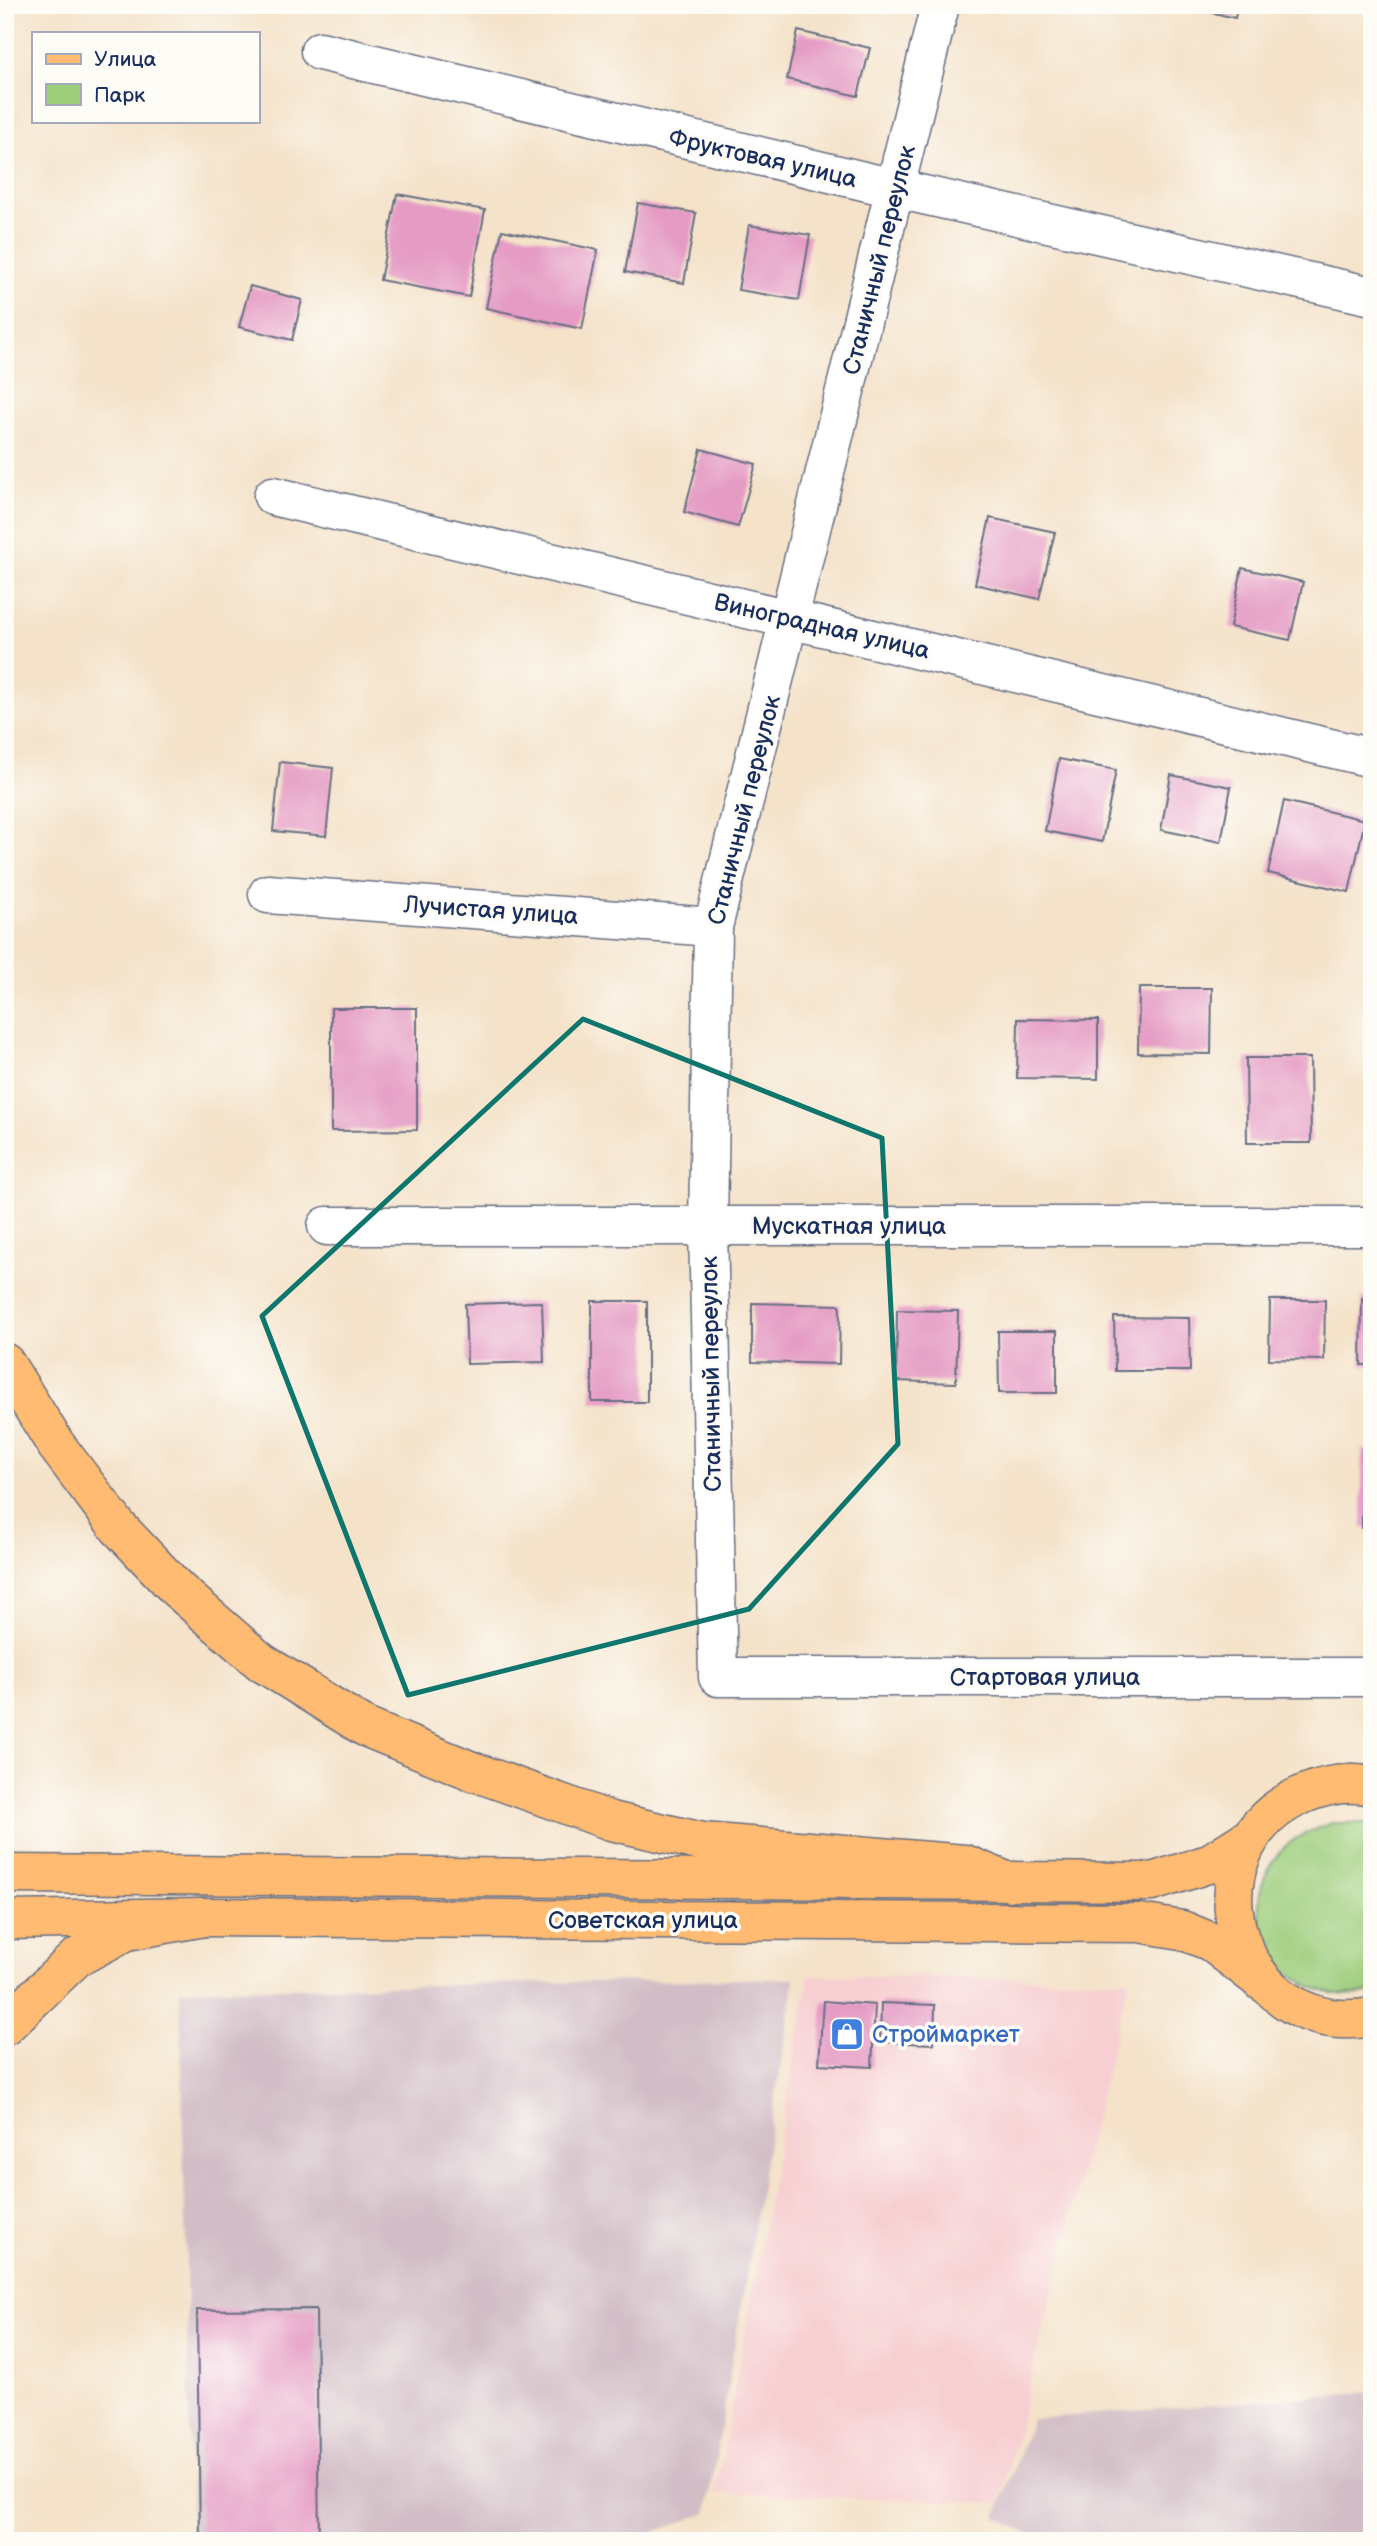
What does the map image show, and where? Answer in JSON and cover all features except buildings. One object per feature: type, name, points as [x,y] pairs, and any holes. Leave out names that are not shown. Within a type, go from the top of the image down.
[{"type":"main road","points":[[5,1363],[56,1445],[95,1497],[118,1527],[177,1589],[261,1661],[365,1727],[471,1771],[611,1821],[704,1842],[965,1864],[1009,1882]]},
{"type":"main road","points":[[1264,1983],[1248,1961],[1238,1937],[1232,1911],[1236,1872],[1252,1836],[1269,1816],[1290,1800],[1315,1789],[1341,1784],[1372,1786]]},
{"type":"main road","name":"Советская улица","points":[[5,1874],[1152,1882],[1209,1864],[1252,1836]]},
{"type":"main road","points":[[5,2026],[76,1958],[127,1931],[204,1917]]},
{"type":"main road","name":"Советская улица","points":[[5,1920],[204,1917],[1139,1923],[1182,1930],[1211,1942],[1284,2000],[1308,2012],[1334,2018],[1372,2017]]},
{"type":"street","name":"Станичный переулок","points":[[718,1678],[708,1226],[713,927],[897,189],[940,5]]},
{"type":"street","name":"Фруктовая улица","points":[[320,51],[897,189],[1372,296]]},
{"type":"street","name":"Виноградная улица","points":[[272,496],[1372,758]]},
{"type":"street","name":"Лучистая улица","points":[[268,894],[713,927]]},
{"type":"street","name":"Мускатная улица","points":[[327,1226],[1372,1226]]},
{"type":"street","name":"Стартовая улица","points":[[718,1678],[1372,1677]]},
{"type":"highlighted area","points":[[583,1019],[882,1138],[898,1444],[749,1609],[408,1695],[262,1316]]},
{"type":"shaded area","points":[[809,1975],[1129,1980],[1000,2503],[716,2493]]},
{"type":"shaded area","points":[[795,1978],[707,2513],[629,2541],[192,2541],[180,1990]]},
{"type":"shaded area","points":[[1372,2392],[1372,2541],[1045,2541],[996,2517],[1032,2419]]},
{"type":"green space","points":[[1332,1823],[1361,1823],[1372,1826],[1372,1992],[1342,1994],[1314,1988],[1291,1974],[1274,1955],[1262,1931],[1259,1905],[1264,1878],[1280,1852],[1298,1838]]},
{"type":"place","name":"Строймаркет","points":[[847,2034]]}]
